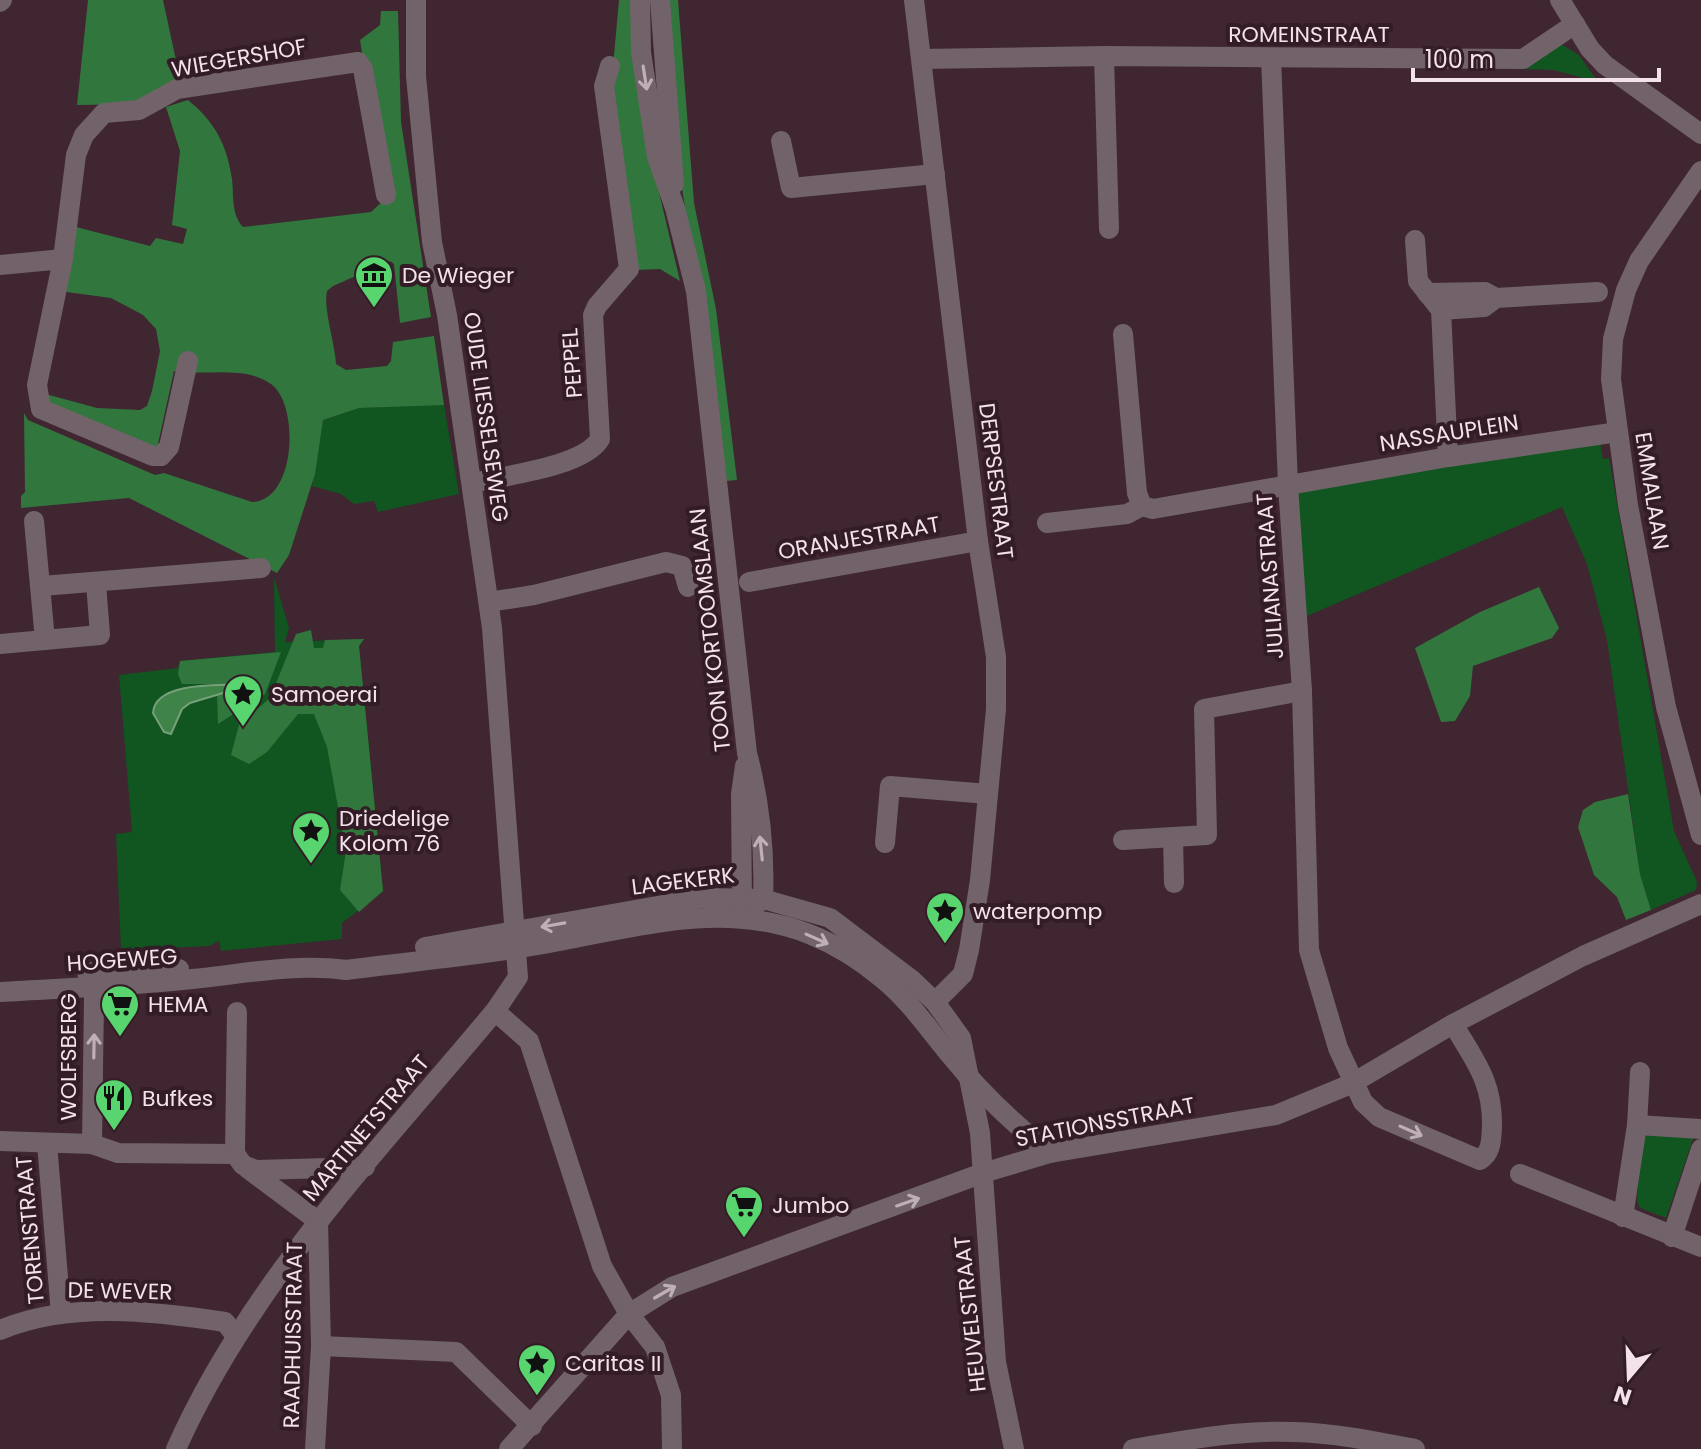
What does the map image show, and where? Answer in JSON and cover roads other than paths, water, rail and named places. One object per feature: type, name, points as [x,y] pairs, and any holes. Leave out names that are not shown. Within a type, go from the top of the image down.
[{"type":"street","name":"OUDE LIESSELSEWEG","points":[[416,0],[416,76],[432,242],[473,483],[489,602],[515,940]]},
{"type":"street","name":"TOON KORTOOMSLAAN","points":[[640,0],[641,52],[657,157],[675,208],[696,291],[747,753],[754,782],[763,899]]},
{"type":"street","name":"TOON KORTOOMSLAAN","points":[[660,0],[675,208]]},
{"type":"street","name":"DERPSESTRAAT","points":[[914,0],[978,541],[996,657],[996,709],[969,950],[963,974],[935,1002]]},
{"type":"street","points":[[1560,0],[1590,49],[1618,77],[1701,134]]},
{"type":"street","name":"ROMEINSTRAAT","points":[[921,59],[1104,56],[1523,59],[1575,24]]},
{"type":"street","points":[[1104,56],[1109,229]]},
{"type":"street","name":"JULIANASTRAAT","points":[[1271,58],[1288,485],[1302,691],[1309,950],[1351,1084]]},
{"type":"street","name":"WIEGERSHOF","points":[[188,361],[169,447],[161,456],[153,456],[41,409],[37,385],[63,259],[76,155],[84,135],[104,113],[139,110],[177,89],[358,62],[363,69],[386,195]]},
{"type":"street","name":"PEPPEL","points":[[473,483],[574,459],[593,450],[600,439],[593,315],[629,269],[604,86],[610,66]]},
{"type":"street","points":[[781,141],[791,188],[935,174]]},
{"type":"street","name":"EMMALAAN","points":[[1701,171],[1639,261],[1626,290],[1613,339],[1611,379],[1666,707],[1701,835]]},
{"type":"street","points":[[1415,240],[1418,281],[1441,310],[1448,457]]},
{"type":"street","points":[[0,265],[63,259]]},
{"type":"street","points":[[1427,293],[1485,292],[1496,298],[1598,292]]},
{"type":"street","points":[[1441,310],[1484,307],[1496,298]]},
{"type":"street","points":[[1123,334],[1137,493],[1142,506]]},
{"type":"street","name":"NASSAUPLEIN","points":[[1047,523],[1127,514],[1142,506],[1153,509],[1448,457],[1618,432]]},
{"type":"street","points":[[34,521],[45,640]]},
{"type":"street","name":"ORANJESTRAAT","points":[[749,582],[978,541]]},
{"type":"street","points":[[489,602],[534,595],[666,562],[682,566],[688,587]]},
{"type":"street","points":[[42,586],[261,568]]},
{"type":"street","points":[[0,644],[100,635],[96,583]]},
{"type":"street","points":[[1123,840],[1207,835],[1204,709],[1302,691]]},
{"type":"street","points":[[743,917],[740,896],[741,794],[747,753]]},
{"type":"street","points":[[885,843],[890,786],[988,794]]},
{"type":"street","points":[[1173,837],[1174,883]]},
{"type":"street","name":"LAGEKERK","points":[[515,940],[703,898],[740,896],[763,899],[830,918],[935,1002],[961,1038],[980,1133],[983,1173]]},
{"type":"street","points":[[743,917],[763,899]]},
{"type":"street","name":"STATIONSSTRAAT","points":[[509,1449],[629,1314],[672,1287],[983,1173],[1050,1153],[1276,1115],[1351,1084],[1453,1024],[1583,956],[1701,904]]},
{"type":"street","name":"LAGEKERK","points":[[515,940],[713,915],[788,926],[851,954],[885,980],[913,1008],[968,1077]]},
{"type":"street","name":"HOGEWEG","points":[[0,992],[91,980],[142,967],[247,972],[323,966],[344,960],[515,940]]},
{"type":"street","name":"MARTINETSTRAAT","points":[[176,1449],[235,1335],[318,1221],[495,1011],[518,977],[515,940]]},
{"type":"street","name":"HOGEWEG","points":[[0,980],[91,980]]},
{"type":"street","name":"WOLFSBERG","points":[[0,1141],[92,1144],[91,980]]},
{"type":"street","points":[[495,1011],[529,1041],[602,1266],[629,1314],[655,1347],[671,1395],[672,1449]]},
{"type":"street","points":[[237,1012],[239,1160]]},
{"type":"street","points":[[1351,1084],[1363,1102],[1379,1117],[1469,1158],[1480,1160],[1487,1155],[1491,1143],[1492,1094],[1453,1024]]},
{"type":"street","points":[[1623,1217],[1637,1125],[1640,1072]]},
{"type":"street","points":[[968,1077],[1050,1153]]},
{"type":"street","points":[[1637,1125],[1701,1129]]},
{"type":"street","name":"TORENSTRAAT","points":[[47,1143],[61,1314]]},
{"type":"street","points":[[92,1144],[118,1153],[239,1160],[256,1170],[365,1167]]},
{"type":"street","points":[[1672,1237],[1701,1149]]},
{"type":"street","points":[[239,1160],[318,1221]]},
{"type":"street","name":"HEUVELSTRAAT","points":[[983,1173],[996,1362],[1014,1449]]},
{"type":"street","points":[[1520,1174],[1701,1247]]},
{"type":"street","name":"RAADHUISSTRAAT","points":[[315,1449],[321,1346],[318,1221]]},
{"type":"street","name":"DE WEVER","points":[[0,1330],[24,1320],[61,1314],[166,1313],[225,1322],[235,1335]]},
{"type":"street","points":[[321,1346],[456,1352],[532,1426]]},
{"type":"street","points":[[1133,1449],[1223,1434],[1290,1432],[1343,1435],[1415,1449]]},
{"type":"place","name":"De Wieger","points":[[374,309]]},
{"type":"place","name":"Samoerai","points":[[243,728]]},
{"type":"place","name":"Driedelige Kolom 76","points":[[311,865]]},
{"type":"place","name":"waterpomp","points":[[945,945]]},
{"type":"place","name":"HEMA","points":[[120,1038]]},
{"type":"place","name":"Bufkes","points":[[114,1132]]},
{"type":"place","name":"Jumbo","points":[[744,1239]]},
{"type":"place","name":"Caritas II","points":[[537,1397]]}]
